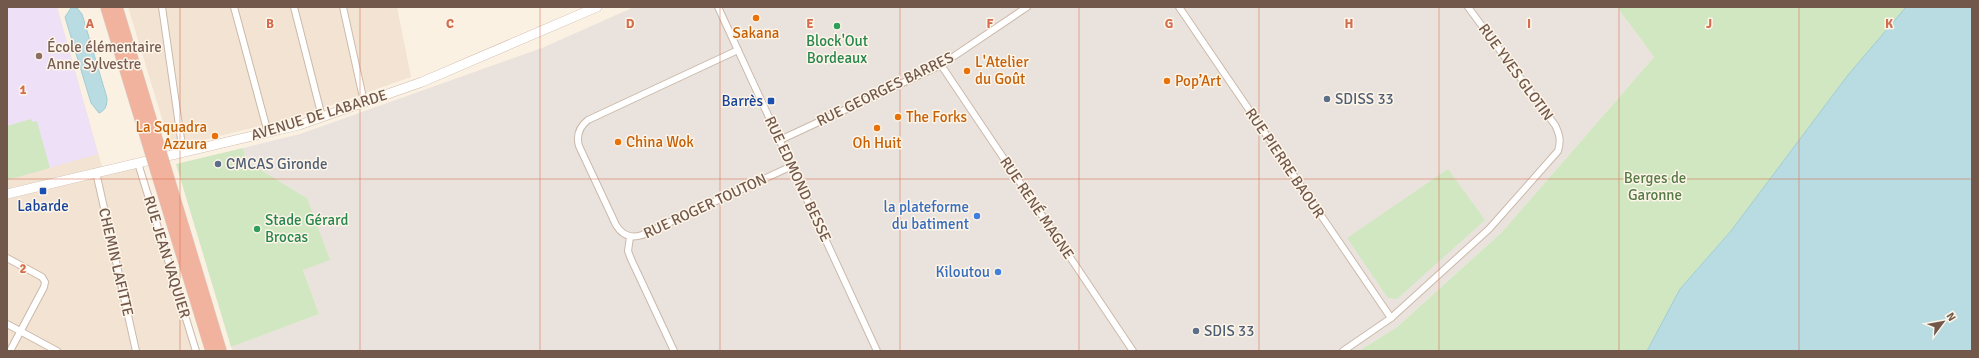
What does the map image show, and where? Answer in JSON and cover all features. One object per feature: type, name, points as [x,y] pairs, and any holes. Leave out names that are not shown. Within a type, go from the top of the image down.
[{"type":"highway","points":[[106,7],[211,351]]},
{"type":"highway","points":[[117,7],[222,351]]},
{"type":"main road","name":"AVENUE DE LABARDE","points":[[7,194],[268,133],[322,117],[422,82],[597,7]]},
{"type":"street","points":[[162,7],[183,153]]},
{"type":"street","points":[[234,7],[268,133]]},
{"type":"street","points":[[294,7],[322,117]]},
{"type":"street","points":[[343,7],[364,102]]},
{"type":"street","name":"RUE EDMOND BESSE","points":[[718,7],[877,351]]},
{"type":"street","name":"RUE GEORGES BARRES","points":[[780,140],[941,65],[1027,7]]},
{"type":"street","name":"RUE PIERRE BAOUR","points":[[1179,7],[1391,318]]},
{"type":"street","name":"RUE YVES GLOTIN","points":[[1391,318],[1489,229],[1558,151],[1561,139],[1555,126],[1468,7]]},
{"type":"street","name":"RUE ROGER TOUTON","points":[[738,50],[588,120],[579,129],[577,140],[579,146],[612,218],[618,229],[630,237],[642,235],[792,166]]},
{"type":"street","name":"RUE RENÉ MAGNE","points":[[941,65],[1133,351]]},
{"type":"street","name":"RUE JEAN VAQUIER","points":[[138,163],[196,351]]},
{"type":"street","name":"CHEMIN LAFITTE","points":[[96,172],[135,351]]},
{"type":"street","points":[[630,237],[628,251],[631,259],[674,351]]},
{"type":"street","points":[[7,258],[42,277],[45,282],[44,287],[10,351]]},
{"type":"street","points":[[1343,351],[1391,318]]},
{"type":"street","points":[[7,324],[58,351]]},
{"type":"shaded area","points":[[7,7],[57,7],[104,174],[138,163],[197,351],[7,351]]},
{"type":"shaded area","name":"École élémentaire Anne Sylvestre","points":[[7,7],[57,7],[98,154],[7,180]]},
{"type":"shaded area","points":[[128,7],[397,7],[411,77],[297,117],[187,144],[170,145]]},
{"type":"shaded area","points":[[634,7],[1617,7],[1654,57],[1502,232],[1397,327],[1359,351],[233,351],[231,347],[319,314],[303,270],[307,198],[246,161],[243,148],[300,134],[542,48]]},
{"type":"green space","name":"Berges de Garonne","points":[[1617,7],[1906,7],[1848,75],[1731,231],[1680,289],[1647,351],[1359,351],[1397,327],[1502,232],[1654,57]]},
{"type":"green space","points":[[31,119],[33,122],[37,121],[50,168],[7,180],[7,126]]},
{"type":"green space","name":"Stade Gérard Brocas","points":[[243,148],[246,161],[307,198],[330,260],[303,270],[319,314],[231,347],[176,164]]},
{"type":"green space","points":[[1448,169],[1485,220],[1397,299],[1388,298],[1347,238]]},
{"type":"water","points":[[1906,7],[1972,7],[1972,351],[1647,351],[1680,289],[1731,231],[1848,75]]},
{"type":"water","points":[[71,8],[77,8],[82,14],[107,98],[106,107],[99,113],[91,103],[65,17]]},
{"type":"place","name":"Sakana","points":[[756,18]]},
{"type":"place","name":"Block'Out Bordeaux","points":[[837,26]]},
{"type":"place","name":"École élémentaire Anne Sylvestre","points":[[39,56]]},
{"type":"place","name":"L'Atelier du Goût","points":[[967,71]]},
{"type":"place","name":"Pop’Art","points":[[1167,81]]},
{"type":"place","name":"SDISS 33","points":[[1327,99]]},
{"type":"place","name":"Barrès","points":[[771,101]]},
{"type":"place","name":"The Forks","points":[[898,117]]},
{"type":"place","name":"Oh Huit","points":[[877,128]]},
{"type":"place","name":"La Squadra Azzura","points":[[215,136]]},
{"type":"place","name":"China Wok","points":[[618,142]]},
{"type":"place","name":"CMCAS Gironde","points":[[218,164]]},
{"type":"place","name":"Labarde","points":[[43,191]]},
{"type":"place","name":"la plateforme du batiment","points":[[977,216]]},
{"type":"place","name":"Stade Gérard Brocas","points":[[257,229]]},
{"type":"place","name":"Kiloutou","points":[[998,272]]},
{"type":"place","name":"SDIS 33","points":[[1196,331]]}]
